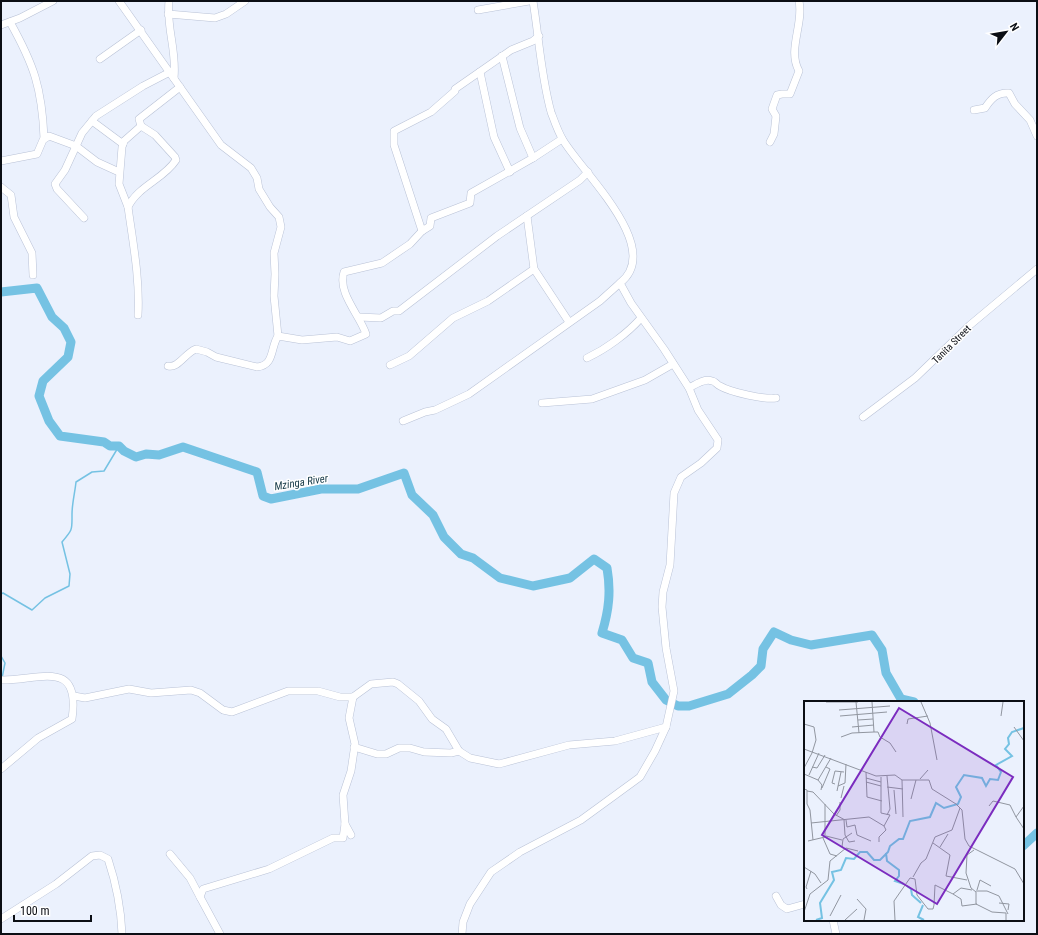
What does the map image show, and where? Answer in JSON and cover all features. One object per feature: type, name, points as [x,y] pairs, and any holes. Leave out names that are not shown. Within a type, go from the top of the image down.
[{"type":"street","points":[[1,24],[10,22],[53,1]]},
{"type":"street","points":[[119,1],[221,145],[251,168],[257,178],[259,189],[270,207],[279,216],[281,227],[274,254],[276,274],[274,291],[278,336],[268,363],[263,367],[257,367],[216,357],[207,352],[196,349],[186,354],[176,366],[168,366]]},
{"type":"street","points":[[169,1],[168,14],[175,57],[172,75]]},
{"type":"street","points":[[168,14],[215,18],[226,14],[245,1]]},
{"type":"street","points":[[478,10],[529,1]]},
{"type":"street","points":[[403,421],[434,410],[469,394],[600,301],[627,277],[632,262],[631,247],[617,211],[562,139],[551,112],[542,67],[539,36],[533,1]]},
{"type":"street","points":[[770,142],[774,134],[776,116],[772,109],[773,103],[777,95],[790,94],[794,88],[799,71],[794,58],[801,19],[799,1]]},
{"type":"street","points":[[1,161],[37,154],[44,138],[39,88],[30,60],[10,22]]},
{"type":"street","points":[[100,59],[141,30]]},
{"type":"street","points":[[422,231],[394,145],[394,131],[431,112],[455,91],[455,89],[511,50],[534,41],[539,36]]},
{"type":"street","points":[[502,56],[520,128],[533,158]]},
{"type":"street","points":[[480,72],[494,137],[510,172]]},
{"type":"street","points":[[84,218],[55,186],[56,182],[65,170],[82,133],[92,120],[128,95],[172,75]]},
{"type":"street","points":[[128,207],[141,190],[172,166],[176,160],[155,135],[141,126],[139,120],[180,87]]},
{"type":"street","points":[[974,110],[985,108],[993,97],[1002,93],[1008,93],[1015,104],[1030,120],[1037,136]]},
{"type":"street","points":[[92,120],[123,144]]},
{"type":"street","points":[[138,314],[140,304],[136,284],[137,261],[128,207],[120,189],[119,172],[123,144],[141,126]]},
{"type":"street","points":[[44,138],[55,138],[76,146],[97,162],[119,172]]},
{"type":"street","points":[[278,336],[302,340],[337,337],[352,341],[365,335],[359,317],[344,288],[344,272],[382,263],[410,244],[422,231],[430,226],[431,218],[470,203],[471,193],[510,172],[562,139]]},
{"type":"street","points":[[359,317],[381,318],[393,311],[399,311],[498,236],[588,172]]},
{"type":"street","points":[[1,187],[11,195],[14,217],[32,253],[33,275]]},
{"type":"street","points":[[527,216],[534,269],[569,322]]},
{"type":"street","points":[[390,365],[409,356],[453,318],[488,301],[534,269]]},
{"type":"street","name":"Tanita Street","points":[[863,417],[915,378],[970,325],[1037,269]]},
{"type":"street","points":[[462,934],[463,922],[470,904],[491,872],[520,852],[581,820],[640,777],[655,751],[666,727],[674,696],[671,667],[666,648],[662,607],[663,592],[670,565],[674,493],[681,477],[701,463],[717,448],[718,440],[698,410],[689,388],[674,364],[641,318],[620,284]]},
{"type":"street","points":[[587,358],[599,353],[632,328],[641,318]]},
{"type":"street","points":[[542,403],[592,399],[645,380],[674,364]]},
{"type":"street","points":[[689,388],[705,380],[713,381],[719,386],[733,392],[752,395],[758,398],[776,398]]},
{"type":"street","points":[[1,769],[38,738],[72,719],[74,696],[65,680],[54,676],[4,680]]},
{"type":"street","points":[[74,696],[85,698],[129,689],[151,693],[191,690],[205,696],[223,710],[232,712],[288,691],[318,691],[340,697],[353,697],[371,684],[393,682],[398,684],[419,701],[432,719],[446,729],[459,751],[470,758],[499,764],[569,745],[615,741],[666,727]]},
{"type":"street","points":[[200,897],[201,892],[206,888],[269,869],[333,838],[344,838],[345,824],[343,795],[351,771],[354,747],[349,718],[353,697]]},
{"type":"street","points":[[354,747],[377,754],[386,754],[400,748],[451,753],[459,751]]},
{"type":"street","points":[[345,824],[351,835]]},
{"type":"street","points":[[170,854],[190,878],[220,934]]},
{"type":"street","points":[[1,920],[56,884],[92,856],[100,855],[108,859],[113,875],[121,912],[122,934]]},
{"type":"street","points":[[776,896],[781,905],[787,909],[804,904]]},
{"type":"street","points":[[833,921],[836,934]]},
{"type":"waterway","name":"Mzinga River","points":[[1,292],[37,288],[52,317],[64,328],[71,342],[68,357],[43,381],[39,396],[49,421],[60,436],[104,442],[110,446],[119,446],[124,451],[136,457],[146,454],[159,455],[183,447],[257,472],[263,496],[271,499],[321,489],[358,489],[404,473],[412,495],[433,515],[444,537],[461,554],[473,558],[500,578],[533,586],[570,578],[594,559],[607,568],[609,600],[602,633],[622,640],[633,658],[648,663],[652,682],[666,700],[678,706],[689,706],[728,694],[761,666],[763,649],[774,632],[791,640],[811,645],[872,635],[882,650],[886,673],[901,699],[910,701]]},
{"type":"waterway","points":[[1,594],[3,593],[32,610],[45,598],[69,586],[70,574],[62,542],[71,529],[72,506],[76,482],[92,472],[104,471],[119,446]]},
{"type":"waterway","points":[[1,656],[5,663],[2,678]]},
{"type":"waterway","name":"Mzinga River","points":[[1024,845],[1037,833]]}]
